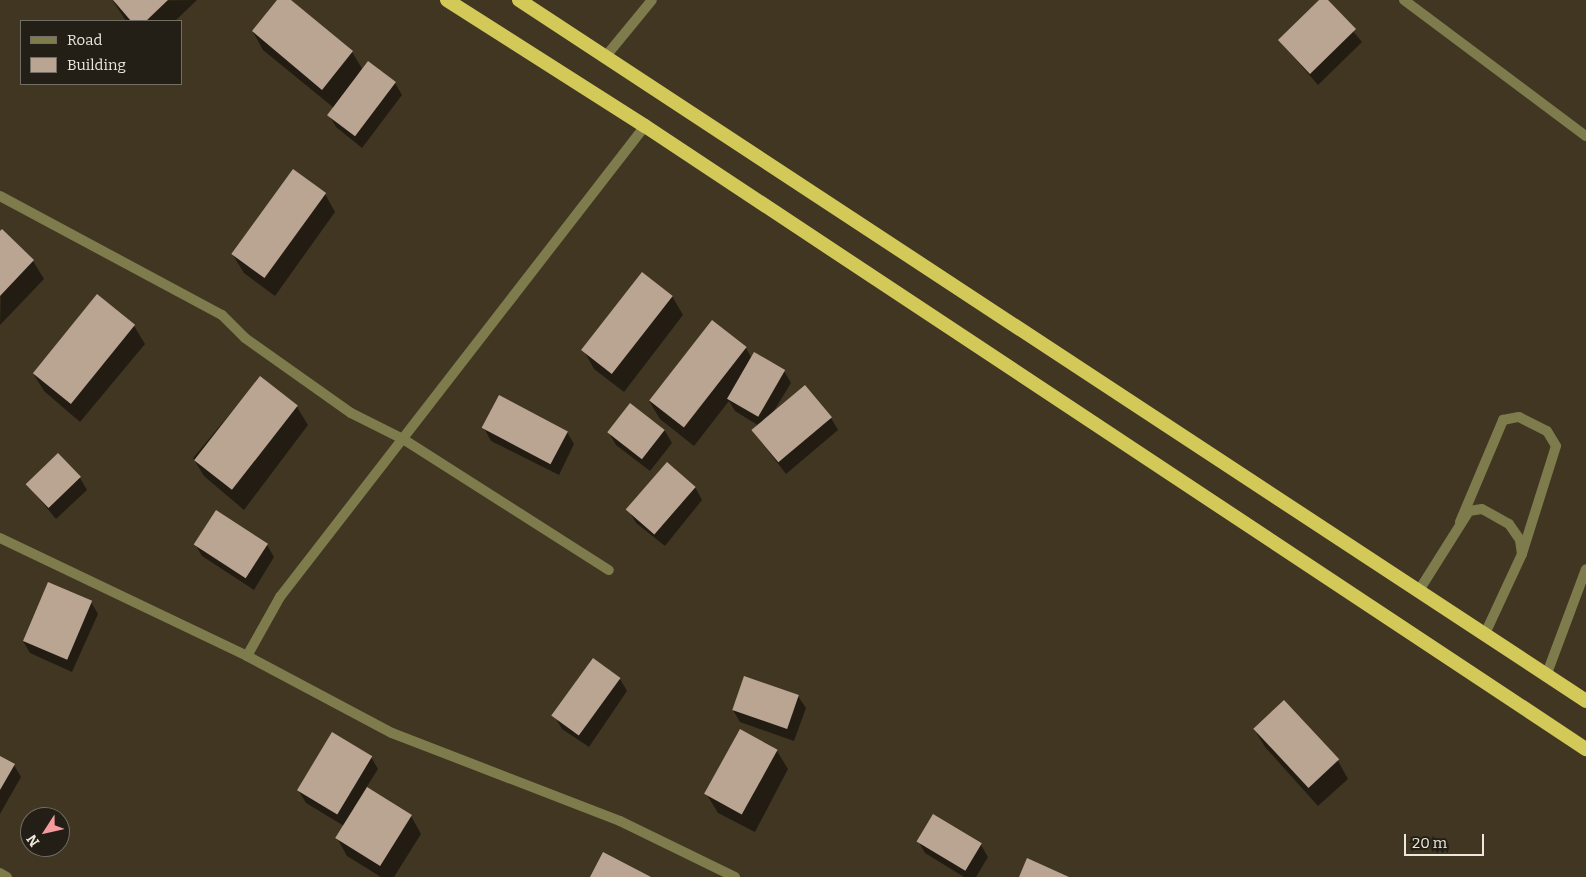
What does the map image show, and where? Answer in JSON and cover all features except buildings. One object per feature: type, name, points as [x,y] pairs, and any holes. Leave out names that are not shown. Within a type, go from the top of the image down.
[{"type":"highway","points":[[447,0],[645,126],[1586,749]]},
{"type":"highway","points":[[519,0],[1484,636],[1586,701]]},
{"type":"street","points":[[606,56],[652,0]]},
{"type":"street","points":[[1404,0],[1586,136]]},
{"type":"street","points":[[247,656],[280,597],[645,126]]},
{"type":"street","points":[[0,196],[222,315],[298,377],[351,413],[403,439],[609,570]]},
{"type":"street","points":[[1460,522],[1503,420],[1519,417],[1547,431],[1556,446],[1522,554],[1484,636]]},
{"type":"street","points":[[1418,592],[1468,511],[1482,509],[1509,524],[1520,540],[1522,554]]},
{"type":"street","points":[[0,538],[247,656],[392,733],[620,821],[734,877]]},
{"type":"street","points":[[1546,676],[1586,569]]},
{"type":"street","points":[[0,873],[7,877]]}]
